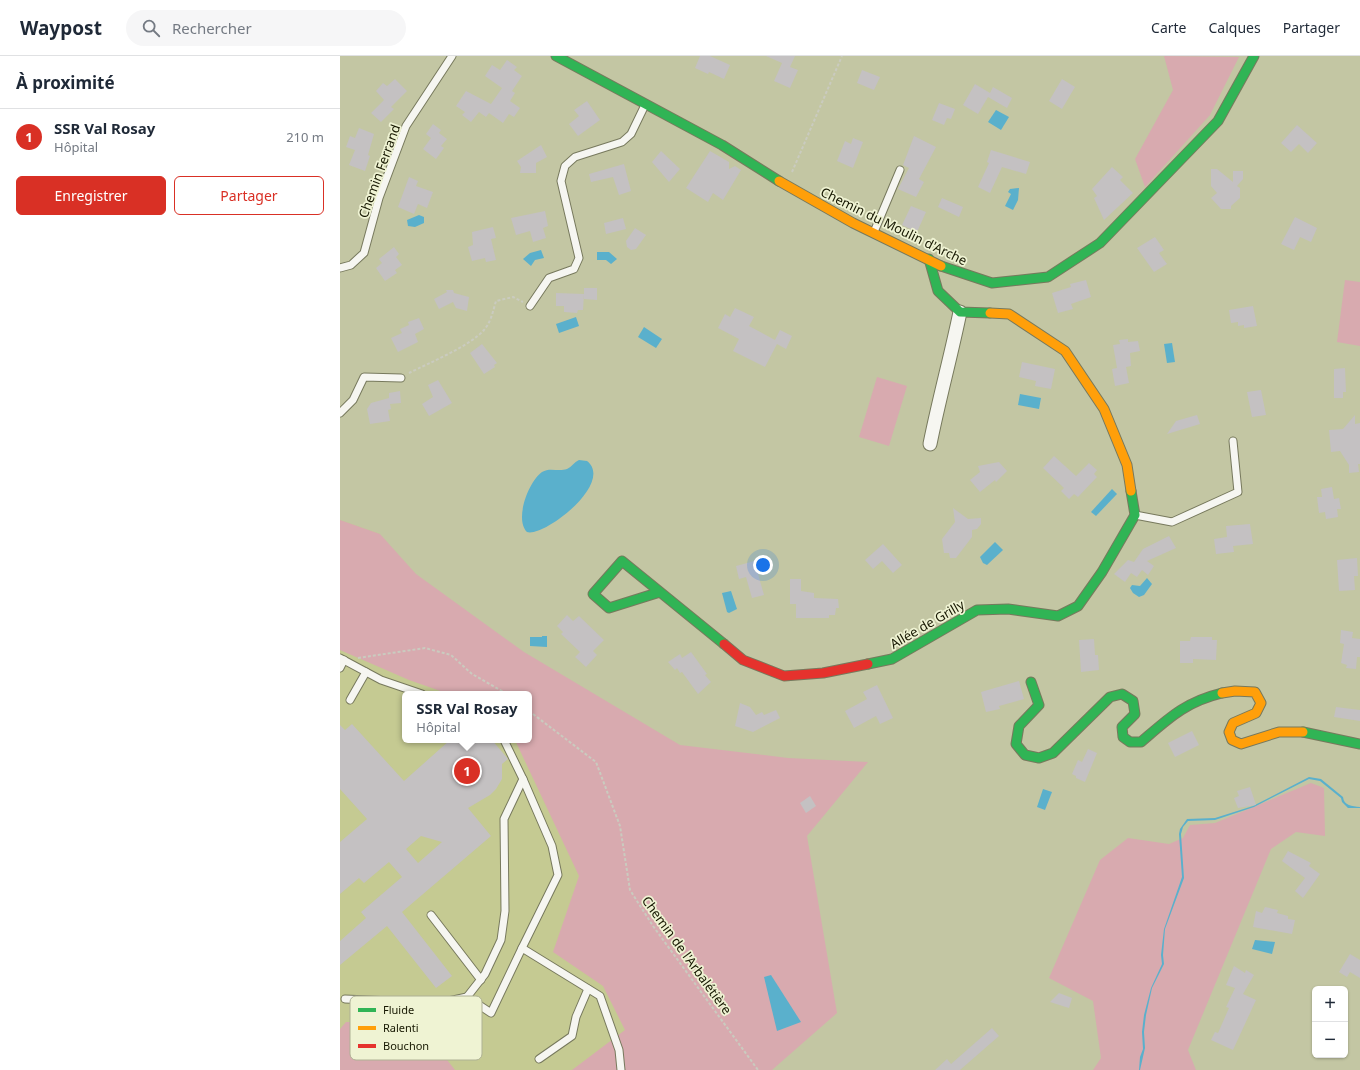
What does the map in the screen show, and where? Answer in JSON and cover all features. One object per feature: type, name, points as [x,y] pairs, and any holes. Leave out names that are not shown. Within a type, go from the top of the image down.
[{"type":"street","name":"Chemin du Moulin d'Arche","points":[[556,56],[722,145],[828,210],[957,272],[992,283],[1048,277],[1100,243],[1218,121],[1254,56]]},
{"type":"street","points":[[929,259],[938,291],[960,312],[1009,314],[1065,351],[1104,409],[1127,465],[1135,515]]},
{"type":"street","points":[[930,444],[940,394],[951,354],[960,312]]},
{"type":"street","name":"Allée de Grilly","points":[[660,592],[609,608],[593,594],[622,561],[697,621],[742,660],[784,676],[823,672],[892,659],[977,610],[1008,609],[1058,616],[1078,606],[1102,572],[1135,515]]},
{"type":"street","points":[[1031,682],[1039,705],[1019,726],[1016,744],[1025,755],[1039,758],[1053,753],[1110,698],[1122,694],[1133,701],[1134,714],[1122,727],[1123,737],[1130,742],[1141,742],[1175,712],[1210,696],[1240,690],[1255,692],[1261,703],[1256,713],[1233,723],[1229,732],[1232,740],[1241,744],[1279,732],[1305,732],[1360,744]]},
{"type":"lane","name":"Chemin Ferrand","points":[[340,268],[351,265],[364,254],[379,198],[406,126],[452,56]]},
{"type":"lane","points":[[530,306],[549,278],[574,269],[579,258],[561,181],[565,166],[575,157],[622,142],[631,134],[646,104]]},
{"type":"lane","points":[[874,233],[900,170]]},
{"type":"lane","points":[[340,413],[353,400],[364,377],[401,378]]},
{"type":"lane","points":[[1135,515],[1172,522],[1238,492],[1233,441]]},
{"type":"lane","points":[[340,668],[342,659],[381,680],[413,691]]},
{"type":"lane","points":[[350,700],[366,672]]},
{"type":"lane","points":[[482,1007],[491,1013],[558,876],[552,846],[505,743]]},
{"type":"lane","points":[[468,996],[481,980],[501,940],[505,912],[504,819],[523,780]]},
{"type":"lane","points":[[431,915],[481,980]]},
{"type":"lane","points":[[522,948],[600,996],[619,1050],[621,1070]]},
{"type":"lane","points":[[539,1059],[572,1036],[576,1017],[588,989]]},
{"type":"lane","points":[[345,998],[350,998]]},
{"type":"path","points":[[787,184],[842,56]]},
{"type":"path","points":[[401,378],[474,339],[488,324],[496,301],[513,297],[530,306]]},
{"type":"path","points":[[342,659],[425,648],[451,655],[472,674],[501,691]]},
{"type":"path","name":"Chemin de l'Arbalétière","points":[[532,713],[596,762],[620,826],[630,890],[653,926],[758,1070]]},
{"type":"shaded area","points":[[1164,56],[1239,57],[1210,115],[1145,187],[1135,159],[1173,90]]},
{"type":"shaded area","points":[[1345,280],[1360,282],[1360,346],[1337,342]]},
{"type":"shaded area","points":[[877,377],[907,386],[889,446],[859,437]]},
{"type":"shaded area","points":[[340,520],[380,534],[377,549],[521,691],[402,691],[402,743],[531,743],[743,1070],[340,1070]]},
{"type":"shaded area","points":[[340,520],[380,534],[416,574],[524,652],[680,745],[788,758],[868,762],[807,836],[837,1013],[772,1070],[572,1070],[625,1030],[603,986],[553,952],[579,876],[516,743],[532,743],[532,691],[440,691],[409,680],[340,650]]},
{"type":"shaded area","points":[[1311,783],[1324,788],[1325,836],[1296,832],[1271,849],[1188,1050],[1196,1070],[1093,1070],[1101,1058],[1093,1001],[1049,978],[1100,860],[1128,838],[1169,844],[1183,838],[1190,825],[1215,823]]},
{"type":"shaded area","points":[[346,1022],[350,1022],[350,1060],[447,1060],[455,1070],[340,1070],[340,1029]]},
{"type":"water","points":[[996,110],[1009,117],[1001,130],[988,122]]},
{"type":"water","points":[[1019,188],[1018,200],[1013,210],[1005,206],[1011,194],[1008,192],[1010,189]]},
{"type":"water","points":[[419,215],[424,217],[424,223],[415,227],[408,226],[407,220]]},
{"type":"water","points":[[541,250],[544,258],[535,260],[531,266],[523,259],[530,253]]},
{"type":"water","points":[[597,252],[609,252],[617,259],[611,264],[606,260],[597,260]]},
{"type":"water","points":[[576,317],[579,326],[559,333],[556,324]]},
{"type":"water","points":[[644,327],[662,339],[656,348],[638,337]]},
{"type":"water","points":[[1172,343],[1175,362],[1167,363],[1164,344]]},
{"type":"water","points":[[1020,394],[1041,398],[1039,409],[1018,405]]},
{"type":"water","points":[[579,460],[587,461],[593,471],[592,482],[585,495],[574,507],[547,527],[535,532],[527,532],[523,526],[522,518],[525,500],[532,483],[542,472],[567,469]]},
{"type":"water","points":[[1112,489],[1117,494],[1096,516],[1091,512]]},
{"type":"water","points":[[995,542],[1003,550],[987,565],[983,563],[980,557]]},
{"type":"water","points":[[1147,578],[1152,584],[1144,595],[1139,597],[1133,593],[1130,588],[1132,585],[1140,586]]},
{"type":"water","points":[[731,591],[737,609],[729,613],[727,612],[722,593]]},
{"type":"water","points":[[547,636],[547,647],[530,646],[530,637]]},
{"type":"water","points":[[1309,777],[1321,779],[1343,797],[1347,804],[1360,808],[1348,808],[1342,802],[1341,798],[1320,781],[1309,779],[1254,807],[1215,820],[1188,821],[1183,827],[1181,834],[1184,878],[1165,929],[1163,955],[1164,964],[1152,988],[1144,1032],[1145,1048],[1139,1070],[1140,1057],[1143,1049],[1142,1032],[1144,1015],[1151,988],[1162,964],[1161,955],[1164,929],[1182,877],[1179,834],[1180,829],[1187,819],[1215,818],[1253,806]]},
{"type":"water","points":[[1043,789],[1052,792],[1045,810],[1037,807]]},
{"type":"water","points":[[1255,940],[1275,942],[1272,954],[1252,949]]},
{"type":"water","points":[[771,975],[801,1022],[777,1031],[764,977]]},
{"type":"building","points":[[700,56],[710,56],[730,65],[724,79],[709,72],[708,74],[695,68]]},
{"type":"building","points":[[766,56],[795,56],[790,67],[798,70],[790,88],[774,81],[782,63]]},
{"type":"building","points":[[507,60],[517,67],[514,70],[522,76],[512,91],[515,93],[510,101],[520,108],[514,117],[509,114],[503,123],[489,113],[486,117],[479,112],[471,122],[462,115],[465,112],[456,106],[466,91],[491,104],[502,88],[485,76],[492,65],[500,70]]},
{"type":"building","points":[[862,70],[880,77],[874,90],[857,83]]},
{"type":"building","points":[[395,79],[407,91],[391,107],[394,109],[381,122],[371,113],[384,100],[376,91],[383,83],[387,86]]},
{"type":"building","points":[[1062,79],[1075,87],[1062,109],[1049,101]]},
{"type":"building","points":[[975,84],[990,93],[993,87],[1012,98],[1007,108],[988,97],[978,114],[963,105]]},
{"type":"building","points":[[587,101],[600,120],[578,136],[569,124],[579,116],[574,110]]},
{"type":"building","points":[[939,103],[955,109],[951,119],[947,118],[944,125],[932,120]]},
{"type":"building","points":[[433,124],[441,130],[439,133],[447,139],[441,146],[444,148],[436,159],[423,149],[431,138],[426,134]]},
{"type":"building","points":[[1297,125],[1317,143],[1308,153],[1299,144],[1291,152],[1281,143]]},
{"type":"building","points":[[359,128],[374,134],[368,155],[370,156],[365,171],[349,165],[355,150],[346,147],[350,136],[355,138]]},
{"type":"building","points":[[914,136],[936,147],[919,179],[924,182],[916,197],[898,189],[909,168],[903,165]]},
{"type":"building","points":[[853,138],[863,142],[853,168],[837,161],[845,141],[851,144]]},
{"type":"building","points":[[541,145],[547,157],[536,163],[536,173],[520,173],[521,167],[517,161]]},
{"type":"building","points":[[991,150],[1030,162],[1026,174],[1002,167],[990,193],[978,187],[989,163],[987,162]]},
{"type":"building","points":[[661,151],[680,169],[669,182],[652,162]]},
{"type":"building","points":[[710,151],[729,162],[729,169],[735,166],[741,170],[723,200],[713,193],[708,202],[686,188]]},
{"type":"building","points":[[624,164],[631,191],[619,195],[613,177],[591,182],[589,174]]},
{"type":"building","points":[[1112,167],[1123,177],[1120,180],[1133,193],[1104,220],[1094,198],[1097,196],[1092,189]]},
{"type":"building","points":[[1211,169],[1217,169],[1233,182],[1233,171],[1243,171],[1243,179],[1237,186],[1240,188],[1240,198],[1231,206],[1231,209],[1221,209],[1211,198],[1217,193],[1211,186]]},
{"type":"building","points":[[409,177],[418,181],[416,186],[433,192],[427,208],[418,204],[414,214],[398,207]]},
{"type":"building","points":[[942,198],[963,207],[959,217],[938,207]]},
{"type":"building","points":[[911,206],[926,212],[917,232],[902,225]]},
{"type":"building","points":[[545,211],[548,226],[543,228],[546,238],[533,242],[530,231],[516,235],[511,218]]},
{"type":"building","points":[[1295,217],[1317,228],[1311,242],[1300,237],[1294,250],[1281,244]]},
{"type":"building","points":[[623,218],[626,229],[606,234],[604,223]]},
{"type":"building","points":[[493,227],[496,238],[491,239],[496,260],[486,262],[485,258],[472,261],[468,247],[473,245],[472,232]]},
{"type":"building","points":[[635,228],[646,235],[636,249],[631,250],[627,247],[626,241]]},
{"type":"building","points":[[1155,237],[1164,250],[1159,253],[1167,264],[1154,272],[1137,248]]},
{"type":"building","points":[[394,247],[399,254],[396,257],[402,265],[395,270],[397,273],[385,281],[376,268],[382,263],[379,259]]},
{"type":"building","points":[[1086,280],[1091,297],[1071,304],[1073,309],[1058,313],[1052,293],[1071,287],[1070,284]]},
{"type":"building","points":[[584,288],[597,288],[597,300],[584,299]]},
{"type":"building","points":[[446,290],[453,290],[454,293],[469,297],[467,311],[456,308],[453,302],[439,309],[434,299],[447,292]]},
{"type":"building","points":[[556,293],[584,294],[583,310],[578,310],[577,313],[564,312],[564,306],[556,306]]},
{"type":"building","points":[[1253,306],[1257,326],[1244,328],[1244,325],[1238,326],[1238,322],[1231,323],[1229,310]]},
{"type":"building","points":[[735,308],[754,317],[749,326],[775,340],[780,330],[792,336],[786,349],[777,344],[765,367],[733,351],[739,339],[718,328],[725,314],[730,317]]},
{"type":"building","points":[[419,318],[424,329],[415,334],[418,342],[398,352],[391,338],[402,333],[400,329],[409,325],[408,322]]},
{"type":"building","points":[[1128,339],[1128,342],[1138,341],[1140,351],[1130,353],[1131,366],[1126,367],[1129,383],[1115,386],[1112,369],[1117,368],[1113,345],[1120,344],[1119,340]]},
{"type":"building","points":[[482,344],[497,363],[494,365],[495,367],[484,374],[470,353]]},
{"type":"building","points":[[1022,362],[1055,369],[1051,389],[1035,386],[1036,381],[1019,377]]},
{"type":"building","points":[[1345,368],[1346,392],[1343,392],[1343,398],[1334,398],[1334,369]]},
{"type":"building","points":[[438,380],[452,403],[429,416],[422,404],[433,397],[428,385]]},
{"type":"building","points":[[1261,390],[1266,415],[1252,417],[1247,392]]},
{"type":"building","points":[[400,391],[401,403],[390,404],[391,409],[388,410],[390,421],[370,424],[367,409],[371,403],[389,398],[389,393]]},
{"type":"building","points":[[1197,415],[1200,424],[1167,434],[1176,421]]},
{"type":"building","points":[[1355,415],[1355,424],[1360,423],[1360,464],[1358,464],[1359,472],[1349,473],[1349,465],[1340,451],[1331,452],[1329,430],[1343,429]]},
{"type":"building","points":[[1054,456],[1076,476],[1089,463],[1097,470],[1094,474],[1097,477],[1078,497],[1074,494],[1069,499],[1061,491],[1064,488],[1043,468]]},
{"type":"building","points":[[999,462],[1007,471],[996,482],[995,480],[980,492],[970,480],[980,472],[978,466]]},
{"type":"building","points":[[1332,487],[1334,499],[1339,498],[1341,509],[1337,509],[1338,517],[1326,519],[1325,512],[1319,513],[1317,497],[1322,497],[1321,489]]},
{"type":"building","points":[[953,508],[968,519],[981,518],[981,524],[977,529],[972,530],[972,537],[956,558],[950,558],[949,553],[944,553],[942,539],[955,522]]},
{"type":"building","points":[[1250,524],[1253,544],[1233,546],[1234,552],[1216,554],[1214,539],[1227,537],[1226,526]]},
{"type":"building","points":[[1169,536],[1176,548],[1147,561],[1154,566],[1148,575],[1142,570],[1137,577],[1131,573],[1125,582],[1114,574],[1128,560],[1134,562],[1143,549]]},
{"type":"building","points":[[883,544],[902,565],[893,573],[882,561],[873,569],[865,560]]},
{"type":"building","points":[[766,558],[769,571],[758,574],[764,595],[752,598],[746,577],[739,579],[736,566]]},
{"type":"building","points":[[1357,558],[1358,576],[1354,576],[1355,590],[1339,591],[1337,560]]},
{"type":"building","points":[[790,579],[801,579],[801,591],[814,593],[814,598],[838,599],[839,608],[836,608],[835,615],[829,615],[829,618],[796,618],[796,604],[790,604]]},
{"type":"building","points":[[567,615],[573,621],[579,616],[604,640],[593,651],[597,655],[586,667],[575,657],[580,652],[561,634],[563,632],[557,626]]},
{"type":"building","points":[[1341,630],[1353,632],[1352,638],[1360,639],[1360,657],[1357,657],[1356,669],[1346,668],[1347,665],[1341,663],[1344,644],[1340,643]]},
{"type":"building","points":[[1191,637],[1212,637],[1212,640],[1217,640],[1216,660],[1193,659],[1193,663],[1180,663],[1180,641],[1190,641]]},
{"type":"building","points":[[1094,639],[1095,655],[1098,655],[1099,670],[1081,672],[1079,640]]},
{"type":"building","points":[[691,652],[711,682],[698,694],[682,672],[680,673],[677,668],[675,670],[668,662],[680,654],[682,658]]},
{"type":"building","points":[[1019,681],[1024,699],[999,706],[1000,709],[986,712],[981,692]]},
{"type":"building","points":[[877,685],[893,718],[880,724],[876,716],[854,728],[845,711],[867,699],[863,692]]},
{"type":"building","points":[[740,703],[750,707],[756,715],[762,712],[764,715],[776,710],[780,718],[753,732],[735,726]]},
{"type":"building","points":[[1336,707],[1360,710],[1360,721],[1334,717]]},
{"type":"building","points":[[352,724],[404,781],[447,743],[495,743],[508,759],[502,764],[502,779],[496,789],[490,795],[468,808],[491,836],[402,912],[452,976],[436,988],[387,926],[340,965],[340,941],[366,918],[361,912],[402,877],[389,862],[364,883],[359,878],[340,894],[340,842],[367,819],[340,789],[340,725],[345,730]],"holes":[[[421,836],[442,842],[418,863],[406,849]]]},
{"type":"building","points":[[1192,731],[1199,745],[1175,757],[1168,743]]},
{"type":"building","points":[[1088,749],[1097,753],[1085,782],[1076,778],[1076,776],[1072,774],[1078,760],[1082,762]]},
{"type":"building","points":[[1250,787],[1256,805],[1238,808],[1234,798],[1239,796],[1237,791]]},
{"type":"building","points":[[810,796],[816,806],[806,813],[800,803]]},
{"type":"building","points":[[1288,851],[1311,863],[1309,866],[1320,874],[1303,898],[1295,891],[1305,878],[1282,861]]},
{"type":"building","points":[[1265,907],[1278,910],[1277,913],[1288,916],[1288,919],[1295,920],[1292,934],[1253,927],[1256,911],[1262,913]]},
{"type":"building","points":[[1350,954],[1360,960],[1360,978],[1350,972],[1347,977],[1339,972]]},
{"type":"building","points":[[1234,966],[1245,973],[1246,970],[1254,975],[1243,994],[1256,1000],[1233,1050],[1211,1040],[1215,1032],[1218,1033],[1229,1008],[1226,1007],[1235,988],[1226,985]]},
{"type":"building","points":[[1059,993],[1072,998],[1069,1008],[1050,1002]]},
{"type":"building","points":[[992,1028],[999,1036],[960,1070],[935,1070],[947,1059],[951,1064]]},
{"type":"traffic: fast","points":[[556,56],[722,145],[779,181]]},
{"type":"traffic: fast","points":[[941,266],[992,283],[1048,277],[1100,243],[1218,121],[1254,56]]},
{"type":"traffic: fast","points":[[929,259],[938,291],[960,312],[990,313]]},
{"type":"traffic: fast","points":[[868,664],[892,659],[977,610],[1008,609],[1058,616],[1078,606],[1102,572],[1135,515],[1131,491]]},
{"type":"traffic: fast","points":[[660,592],[609,608],[593,594],[622,561],[724,644]]},
{"type":"traffic: fast","points":[[1031,682],[1039,705],[1019,726],[1016,744],[1025,755],[1039,758],[1053,753],[1110,697],[1122,694],[1133,701],[1135,714],[1122,727],[1123,737],[1130,742],[1141,742],[1169,718],[1187,706],[1222,693]]},
{"type":"traffic: fast","points":[[1303,732],[1360,744]]},
{"type":"traffic: slow","points":[[779,181],[853,223],[941,266]]},
{"type":"traffic: slow","points":[[990,313],[1009,314],[1065,351],[1104,409],[1127,465],[1131,491]]},
{"type":"traffic: slow","points":[[1222,693],[1235,691],[1255,692],[1261,703],[1256,713],[1233,723],[1229,732],[1232,740],[1241,744],[1279,732],[1303,732]]},
{"type":"traffic: jam","points":[[724,644],[743,660],[784,676],[823,673],[868,664]]},
{"type":"place","name":"SSR Val Rosay","points":[[467,771]]}]
